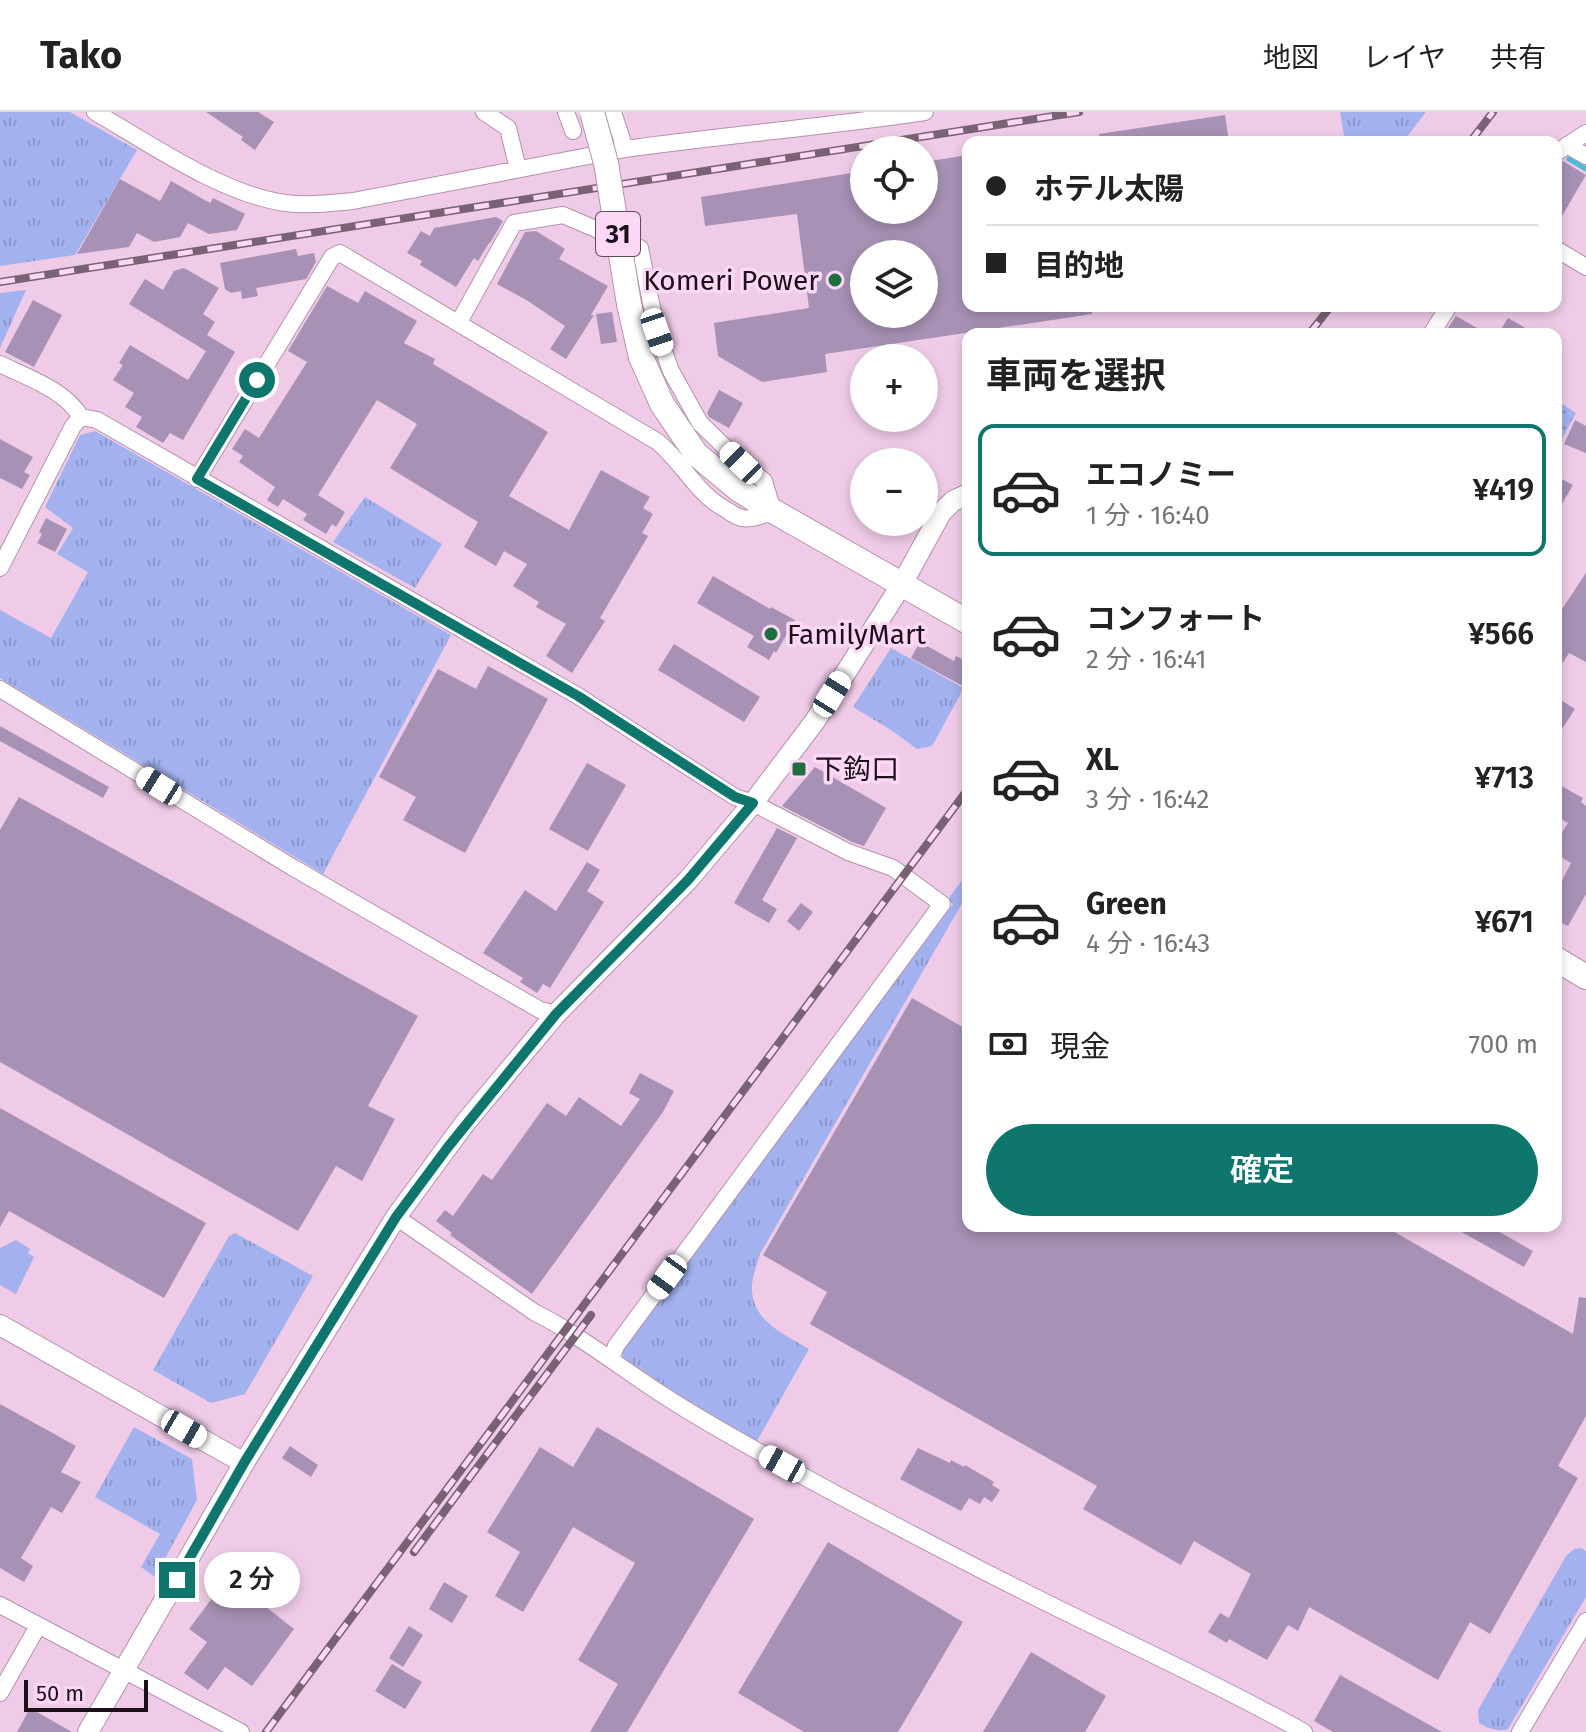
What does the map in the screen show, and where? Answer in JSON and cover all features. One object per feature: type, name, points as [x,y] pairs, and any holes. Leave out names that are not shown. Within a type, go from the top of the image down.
[{"type":"main road","name":"31","points":[[592,112],[606,163],[641,357],[662,404],[696,454],[738,489],[773,511],[962,619]]},
{"type":"main road","points":[[1562,963],[1586,977]]},
{"type":"street","points":[[95,112],[208,177],[249,195],[308,205],[353,201],[625,149],[832,126],[925,112]]},
{"type":"street","points":[[484,112],[508,128],[518,169]]},
{"type":"street","points":[[566,112],[573,131]]},
{"type":"street","points":[[613,112],[625,149]]},
{"type":"street","points":[[1562,148],[1586,133]]},
{"type":"street","points":[[1562,149],[1586,156]]},
{"type":"street","points":[[197,479],[332,257],[340,253],[658,442],[712,501],[741,518],[773,511],[764,481],[700,423],[671,371],[657,332],[640,248],[563,215],[514,223],[459,322]]},
{"type":"street","points":[[1562,253],[1586,267]]},
{"type":"street","points":[[0,364],[60,394],[73,404],[81,417],[97,420],[578,696],[735,797],[859,856],[893,868],[942,904],[616,1346],[611,1359]]},
{"type":"street","points":[[0,568],[73,426],[81,417]]},
{"type":"street","points":[[88,1732],[244,1463],[396,1217],[465,1123],[556,1014],[688,880],[753,803],[815,721],[902,584],[941,513],[962,497]]},
{"type":"street","points":[[0,689],[292,867],[540,1010],[556,1014]]},
{"type":"street","points":[[396,1217],[534,1312],[702,1420],[1036,1598],[1250,1702],[1304,1732]]},
{"type":"street","points":[[0,1325],[244,1463]]},
{"type":"street","points":[[0,1605],[241,1732]]},
{"type":"street","points":[[1520,1732],[1586,1621]]},
{"type":"street","points":[[0,1693],[38,1626]]},
{"type":"green space","points":[[0,112],[70,112],[137,150],[75,255],[0,266]]},
{"type":"green space","points":[[1340,112],[1426,112],[1408,136],[1344,136]]},
{"type":"green space","points":[[26,290],[0,348],[0,293]]},
{"type":"green space","points":[[1562,404],[1576,413],[1562,439]]},
{"type":"green space","points":[[95,431],[451,635],[323,874],[0,678],[0,610],[51,638],[88,572],[57,554],[73,528],[45,507],[80,435]]},
{"type":"green space","points":[[365,497],[442,544],[415,588],[333,542]]},
{"type":"green space","points":[[891,648],[962,687],[932,746],[917,749],[853,707]]},
{"type":"green space","points":[[962,880],[962,903],[760,1254],[752,1285],[756,1308],[770,1324],[809,1349],[757,1441],[692,1404],[623,1357],[622,1349],[953,904],[948,899]]},
{"type":"green space","points":[[235,1233],[313,1276],[245,1394],[211,1403],[153,1370],[229,1236]]},
{"type":"green space","points":[[16,1240],[30,1249],[28,1253],[34,1257],[16,1294],[0,1285],[0,1248]]},
{"type":"green space","points":[[134,1427],[192,1459],[197,1500],[155,1577],[141,1567],[160,1534],[95,1497]]},
{"type":"green space","points":[[1574,1549],[1586,1551],[1586,1597],[1508,1729],[1497,1730],[1479,1723],[1478,1710],[1566,1556]]},
{"type":"building","points":[[206,112],[258,112],[274,122],[255,150],[241,140],[243,137]]},
{"type":"building","points":[[1225,115],[1228,136],[1099,136]]},
{"type":"building","name":"Komeri Power","points":[[962,156],[962,312],[1092,314],[999,328],[962,328],[962,333],[892,344],[850,344],[850,350],[825,354],[827,372],[762,382],[718,356],[714,323],[809,308],[797,214],[705,226],[701,197],[850,173],[850,224],[938,224],[938,160]]},
{"type":"building","points":[[1562,162],[1586,175],[1562,216]]},
{"type":"building","points":[[120,179],[160,201],[171,181],[210,203],[213,198],[245,214],[237,230],[209,234],[188,223],[180,237],[154,242],[137,233],[129,247],[77,254]]},
{"type":"building","points":[[496,217],[503,221],[478,261],[474,258],[456,287],[420,265],[422,261],[407,253],[421,231],[430,236],[434,228]]},
{"type":"building","points":[[536,231],[565,249],[559,259],[608,286],[566,359],[550,349],[565,326],[497,284],[525,232]]},
{"type":"building","points":[[296,249],[298,256],[314,253],[316,262],[306,279],[256,288],[258,296],[242,299],[241,291],[231,293],[225,289],[220,263]]},
{"type":"building","points":[[184,268],[219,288],[203,314],[215,322],[207,335],[235,352],[183,440],[170,433],[163,443],[136,427],[142,417],[125,407],[134,393],[113,380],[123,365],[119,363],[130,345],[188,380],[206,351],[129,304],[145,279],[163,290],[174,271]]},
{"type":"building","points":[[327,286],[358,303],[365,291],[417,321],[404,343],[435,359],[433,364],[548,432],[509,496],[569,530],[601,470],[650,497],[643,508],[653,514],[642,533],[648,536],[600,618],[605,621],[572,673],[546,656],[566,624],[536,607],[539,602],[513,586],[527,564],[504,551],[496,566],[464,547],[478,522],[390,468],[417,424],[377,400],[318,495],[345,512],[336,527],[332,524],[326,534],[303,520],[307,514],[283,499],[278,507],[267,500],[275,487],[239,462],[243,456],[232,449],[245,429],[259,438],[307,362],[288,351]]},
{"type":"building","points":[[33,300],[62,315],[34,367],[5,352]]},
{"type":"building","points":[[612,312],[617,342],[601,344],[596,314]]},
{"type":"building","points":[[1456,316],[1477,328],[1448,328]]},
{"type":"building","points":[[1508,318],[1526,328],[1502,328]]},
{"type":"building","points":[[719,390],[743,403],[729,428],[707,413]]},
{"type":"building","points":[[1575,420],[1586,426],[1586,453],[1564,444]]},
{"type":"building","points":[[0,439],[33,457],[24,472],[30,475],[22,489],[0,478]]},
{"type":"building","points":[[1562,479],[1573,485],[1562,504]]},
{"type":"building","points":[[46,518],[67,529],[55,552],[37,543]]},
{"type":"building","points":[[1586,573],[1586,662],[1569,653],[1562,664],[1562,609]]},
{"type":"building","points":[[713,576],[795,620],[769,660],[747,647],[754,636],[697,603]]},
{"type":"building","points":[[920,642],[954,661],[956,656],[962,659],[962,685],[911,658]]},
{"type":"building","points":[[674,644],[760,697],[744,722],[658,670]]},
{"type":"building","points":[[488,666],[548,699],[465,853],[403,820],[416,797],[379,777],[438,669],[476,689]]},
{"type":"building","points":[[1562,701],[1575,709],[1562,729]]},
{"type":"building","points":[[0,726],[109,787],[103,798],[0,741]]},
{"type":"building","points":[[587,763],[626,785],[588,851],[549,829]]},
{"type":"building","points":[[815,767],[886,808],[864,846],[782,806]]},
{"type":"building","points":[[1562,786],[1583,798],[1581,802],[1586,806],[1586,894],[1568,926],[1562,923],[1562,880],[1571,863],[1562,858],[1562,832],[1568,823],[1562,820]]},
{"type":"building","points":[[19,797],[418,1016],[368,1106],[395,1119],[362,1181],[336,1166],[298,1231],[0,1062],[0,830]]},
{"type":"building","points":[[777,828],[797,838],[762,900],[777,909],[769,923],[734,903]]},
{"type":"building","points":[[587,862],[600,870],[587,891],[604,902],[550,988],[543,984],[537,993],[520,982],[523,978],[483,953],[525,890],[556,911]]},
{"type":"building","points":[[801,903],[813,912],[799,931],[787,921]]},
{"type":"building","points":[[912,998],[962,1027],[962,1232],[1394,1232],[1573,1334],[1579,1297],[1586,1298],[1586,1416],[1558,1466],[1578,1478],[1490,1634],[1470,1622],[1438,1680],[1309,1607],[1298,1631],[1288,1625],[1267,1660],[1229,1639],[1227,1643],[1208,1632],[1220,1613],[1229,1618],[1251,1574],[1194,1541],[1181,1565],[1083,1509],[1097,1486],[810,1324],[827,1292],[763,1255]]},
{"type":"building","points":[[640,1073],[674,1091],[663,1112],[532,1294],[450,1235],[452,1233],[436,1221],[445,1210],[453,1216],[483,1174],[492,1180],[547,1103],[566,1116],[579,1097],[621,1126],[640,1099],[629,1093]]},
{"type":"building","points":[[0,1108],[206,1223],[164,1298],[9,1211],[0,1227]]},
{"type":"building","points":[[1462,1232],[1500,1232],[1533,1251],[1524,1267]]},
{"type":"building","points":[[0,1404],[76,1446],[61,1472],[81,1482],[62,1513],[51,1507],[21,1558],[33,1566],[24,1582],[0,1568]]},
{"type":"building","points":[[597,1427],[754,1519],[627,1732],[590,1732],[618,1684],[578,1660],[635,1563],[573,1527],[523,1612],[495,1596],[520,1552],[487,1532],[540,1447],[573,1467]]},
{"type":"building","points":[[290,1446],[318,1465],[311,1477],[282,1458]]},
{"type":"building","points":[[918,1448],[950,1463],[951,1460],[965,1465],[994,1482],[992,1485],[1000,1490],[992,1502],[984,1497],[980,1504],[969,1498],[961,1511],[900,1479]]},
{"type":"building","points":[[828,1542],[963,1622],[898,1732],[804,1732],[738,1693]]},
{"type":"building","points":[[228,1577],[294,1629],[252,1686],[225,1667],[208,1690],[184,1673],[207,1642],[189,1629]]},
{"type":"building","points":[[444,1582],[468,1596],[452,1623],[429,1609]]},
{"type":"building","points":[[409,1626],[423,1635],[403,1667],[389,1658]]},
{"type":"building","points":[[1031,1652],[1106,1696],[1085,1732],[983,1732]]},
{"type":"building","points":[[392,1664],[422,1682],[405,1709],[375,1691]]},
{"type":"building","points":[[1340,1675],[1442,1732],[1333,1732],[1314,1721]]},
{"type":"building","points":[[30,1708],[72,1732],[17,1732]]},
{"type":"waterway","points":[[1569,159],[1586,169]]},
{"type":"railway","points":[[0,282],[1079,112]]},
{"type":"railway","points":[[1475,136],[1493,112]]},
{"type":"railway","points":[[1314,328],[1326,312]]},
{"type":"railway","points":[[266,1732],[962,797]]},
{"type":"railway","points":[[414,1552],[591,1315]]},
{"type":"place","name":"Komeri Power","points":[[835,280]]},
{"type":"place","name":"FamilyMart","points":[[771,634]]},
{"type":"place","name":"下鈎口","points":[[799,769]]},
{"type":"route","points":[[177,1580],[244,1463],[396,1217],[465,1123],[556,1014],[688,880],[753,803],[735,797],[578,696],[197,479],[257,380]]}]
